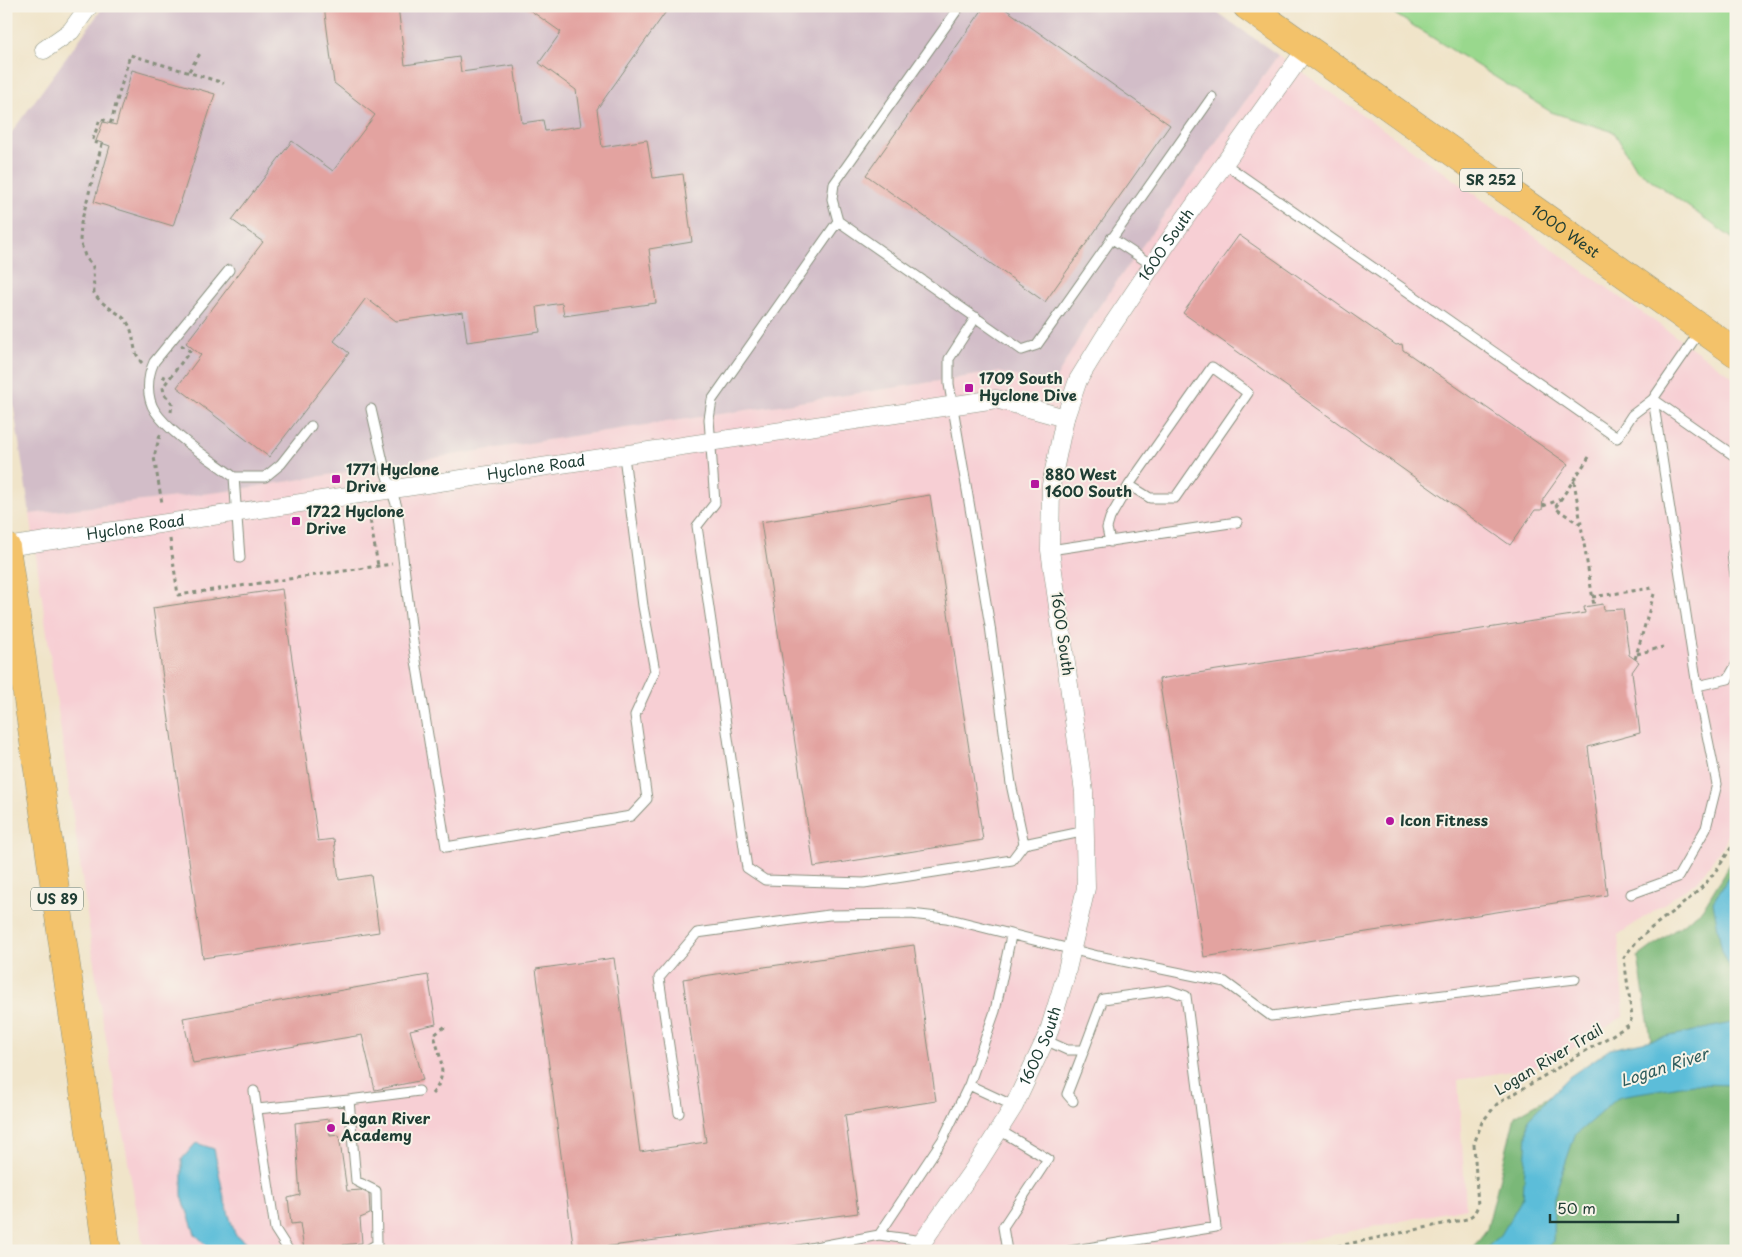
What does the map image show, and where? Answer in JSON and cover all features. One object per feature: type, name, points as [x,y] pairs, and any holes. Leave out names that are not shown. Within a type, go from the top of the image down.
[{"type":"main road","name":"1000 West","points":[[1247,6],[1736,353]]},
{"type":"main road","name":"US 89","points":[[6,547],[107,1251]]},
{"type":"street","points":[[44,50],[70,31],[89,6]]},
{"type":"street","name":"1600 South","points":[[920,1246],[1014,1106],[1045,1040],[1065,978],[1086,888],[1087,831],[1084,792],[1050,550],[1051,485],[1065,418],[1078,380],[1105,336],[1152,265],[1306,49]]},
{"type":"street","name":"Hyclone Road","points":[[6,547],[996,399],[1065,418]]},
{"type":"lane","points":[[960,6],[834,184],[832,199],[838,221],[1022,350],[1037,346],[1212,97]]},
{"type":"lane","points":[[1224,164],[1618,438],[1632,415],[1653,399],[1701,329]]},
{"type":"lane","points":[[838,221],[712,400],[709,420],[716,503],[697,526],[747,868],[765,880],[864,883],[1012,860],[1024,844],[1087,831]]},
{"type":"lane","points":[[1112,238],[1152,265]]},
{"type":"lane","points":[[228,270],[150,370],[149,394],[155,411],[234,477],[265,477],[281,464],[311,426]]},
{"type":"lane","points":[[976,317],[950,359],[949,384],[990,626],[1011,784],[1024,844]]},
{"type":"lane","points":[[1110,542],[1107,528],[1110,518],[1130,485],[1212,367],[1248,393],[1175,498],[1150,498],[1130,485]]},
{"type":"lane","points":[[1653,399],[1736,457]]},
{"type":"lane","points":[[1631,894],[1678,877],[1706,828],[1717,784],[1697,686],[1653,399]]},
{"type":"lane","points":[[371,409],[397,507],[413,642],[446,847],[631,816],[648,799],[635,715],[655,671],[643,606],[624,456]]},
{"type":"lane","points":[[234,477],[235,512],[240,558]]},
{"type":"lane","points":[[1050,550],[1237,522]]},
{"type":"lane","points":[[1736,548],[1732,554],[1736,582]]},
{"type":"lane","points":[[1697,686],[1728,679],[1736,665]]},
{"type":"lane","points":[[679,1113],[659,978],[697,933],[829,915],[911,914],[946,918],[1010,936],[1225,982],[1271,1016],[1575,979]]},
{"type":"lane","points":[[879,1235],[943,1138],[969,1085],[995,1011],[1010,936]]},
{"type":"lane","points":[[1069,1251],[1216,1227],[1186,996],[1168,990],[1103,998],[1067,1094],[1073,1101]]},
{"type":"lane","points":[[1045,1040],[1067,1050],[1084,1050]]},
{"type":"lane","points":[[969,1085],[1014,1106]]},
{"type":"lane","points":[[254,1091],[275,1229],[289,1251]]},
{"type":"lane","points":[[257,1109],[419,1091]]},
{"type":"lane","points":[[349,1100],[356,1182],[376,1191],[377,1244],[366,1251]]},
{"type":"lane","points":[[999,1130],[1048,1159],[1003,1227],[1007,1251]]},
{"type":"lane","points":[[794,1251],[879,1235],[920,1246]]},
{"type":"path","points":[[189,71],[200,52]]},
{"type":"path","points":[[168,379],[150,370],[136,356],[132,332],[126,320],[114,313],[94,294],[92,267],[85,256],[80,241],[81,223],[102,144],[92,142],[100,119],[110,122],[130,55],[224,82]]},
{"type":"path","points":[[162,503],[154,457],[156,445],[170,416],[172,403],[164,394],[163,387],[190,351],[178,342]]},
{"type":"path","points":[[1581,525],[1555,508],[1589,457]]},
{"type":"path","points":[[1574,480],[1594,606]]},
{"type":"path","points":[[1542,506],[1561,498]]},
{"type":"path","points":[[370,513],[378,566]]},
{"type":"path","points":[[170,538],[178,595],[404,562]]},
{"type":"path","points":[[1592,597],[1652,588]]},
{"type":"path","points":[[1635,659],[1654,594]]},
{"type":"path","points":[[1637,654],[1663,647]]},
{"type":"path","name":"Logan River Trail","points":[[1314,1251],[1467,1219],[1474,1214],[1478,1206],[1474,1144],[1482,1122],[1497,1104],[1629,1025],[1632,1017],[1624,958],[1635,942],[1699,890],[1719,867],[1736,840]]},
{"type":"path","points":[[419,1091],[432,1094],[441,1084],[442,1067],[434,1035],[447,1025]]},
{"type":"shaded area","points":[[104,6],[1208,6],[1278,55],[1088,322],[1054,382],[1046,383],[998,372],[573,436],[228,491],[30,514],[6,357],[6,140]]},
{"type":"shaded area","points":[[1278,55],[1736,379],[1736,695],[1729,706],[1736,760],[1736,815],[1725,843],[1699,880],[1618,935],[1624,1016],[1546,1065],[1458,1080],[1466,1208],[1252,1251],[144,1251],[100,1005],[30,514],[228,491],[573,436],[998,372],[1054,382],[1088,322]]},
{"type":"green space","points":[[1382,6],[1736,6],[1736,241],[1636,169],[1614,132],[1551,112]]},
{"type":"green space","points":[[1736,854],[1736,1251],[1470,1251],[1487,1229],[1515,1116],[1651,1039],[1638,957],[1702,910]]},
{"type":"water","points":[[1736,865],[1736,980],[1722,951],[1713,902]]},
{"type":"water","name":"Logan River","points":[[1736,1022],[1736,1085],[1693,1084],[1620,1096],[1575,1135],[1554,1197],[1553,1241],[1544,1251],[1483,1251],[1501,1235],[1523,1197],[1528,1119],[1569,1077],[1610,1049]]},
{"type":"water","points":[[196,1143],[214,1149],[225,1202],[235,1234],[255,1251],[212,1251],[195,1234],[182,1196],[182,1159]]},
{"type":"building","points":[[324,6],[398,6],[405,65],[459,57],[461,72],[514,65],[522,123],[543,120],[545,131],[581,126],[576,90],[539,63],[561,32],[524,6],[670,6],[597,109],[602,147],[647,140],[653,178],[683,174],[692,242],[649,249],[656,303],[564,316],[562,303],[537,307],[540,332],[467,342],[463,312],[396,321],[366,298],[334,341],[349,353],[269,457],[177,387],[201,355],[186,343],[263,242],[232,220],[292,141],[333,171],[375,115],[334,83]]},
{"type":"building","points":[[985,6],[1001,6],[1170,125],[1045,302],[866,175]]},
{"type":"building","points":[[132,70],[215,94],[173,226],[94,202],[110,146],[96,141],[103,122],[116,125]]},
{"type":"building","points":[[1239,235],[1396,345],[1402,344],[1403,350],[1568,464],[1543,499],[1542,510],[1535,510],[1510,545],[1183,313]]},
{"type":"building","points":[[930,495],[983,840],[814,867],[761,522]]},
{"type":"building","points":[[282,589],[318,841],[334,839],[339,880],[371,875],[379,932],[203,958],[153,608]]},
{"type":"building","name":"Icon Fitness","points":[[1603,604],[1604,610],[1623,609],[1629,655],[1639,662],[1632,672],[1640,733],[1588,747],[1607,895],[1204,957],[1159,679],[1585,613],[1584,607]]},
{"type":"building","points":[[914,945],[936,1101],[845,1115],[858,1213],[574,1251],[536,969],[614,958],[640,1152],[706,1142],[683,979]]},
{"type":"building","points":[[428,975],[436,1024],[410,1030],[423,1080],[375,1090],[362,1035],[193,1063],[183,1018]]},
{"type":"building","points":[[329,1119],[330,1136],[339,1135],[347,1191],[361,1190],[369,1194],[370,1214],[360,1218],[362,1243],[343,1245],[344,1251],[325,1251],[324,1246],[304,1250],[300,1223],[291,1224],[288,1198],[300,1195],[295,1123]]},
{"type":"place","name":"1709 South Hyclone Dive","points":[[969,388]]},
{"type":"place","name":"1771 Hyclone Drive","points":[[336,479]]},
{"type":"place","name":"880 West 1600 South","points":[[1035,484]]},
{"type":"place","name":"1722 Hyclone Drive","points":[[296,521]]},
{"type":"place","name":"Icon Fitness","points":[[1390,821]]},
{"type":"place","name":"Logan River Academy","points":[[331,1128]]}]
